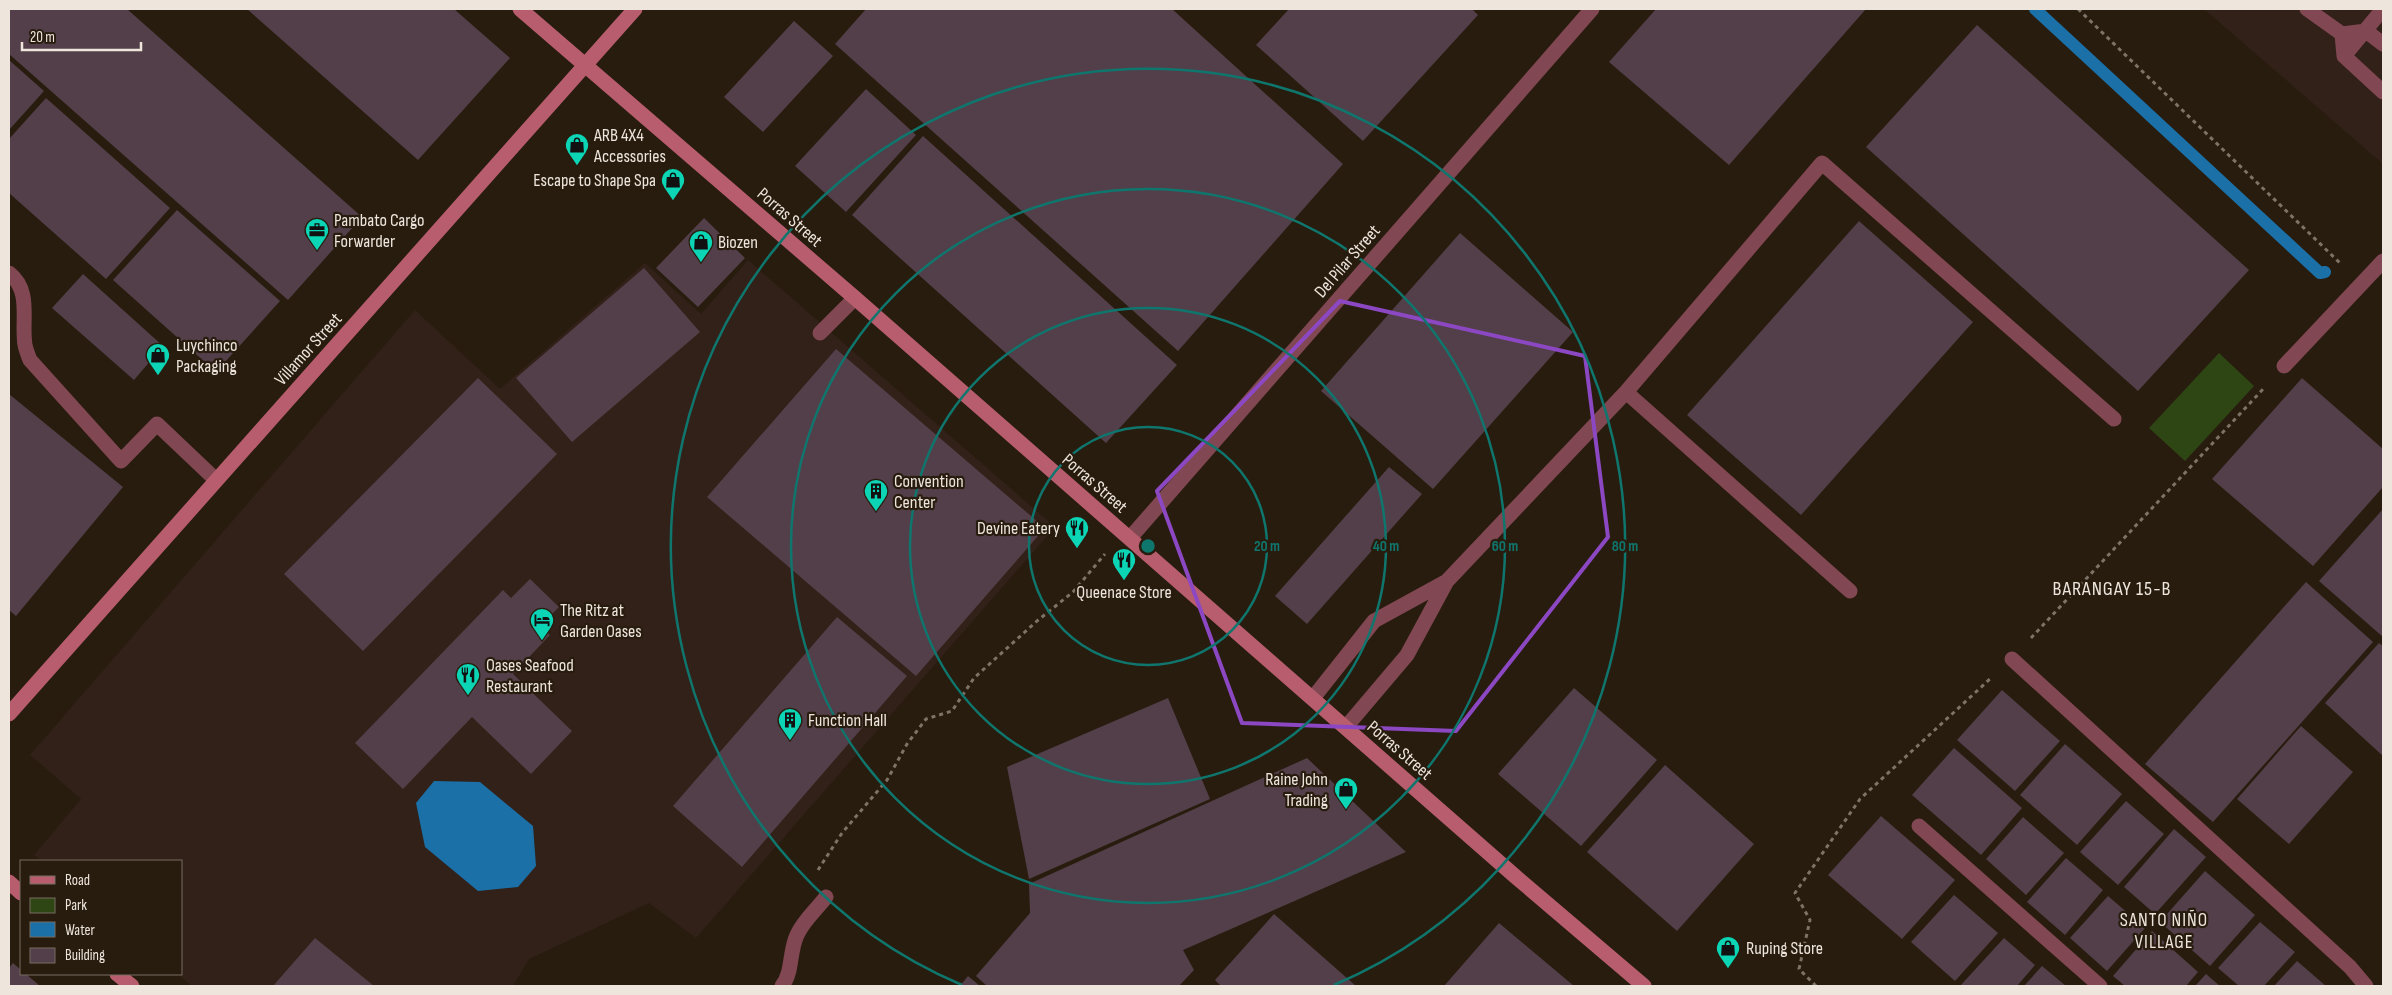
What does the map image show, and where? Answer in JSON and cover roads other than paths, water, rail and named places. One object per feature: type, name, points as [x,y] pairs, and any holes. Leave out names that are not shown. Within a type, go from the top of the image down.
[{"type":"street","name":"Porras Street","points":[[520,9],[855,298],[1516,877],[1644,986]]},
{"type":"street","name":"Villamor Street","points":[[9,714],[635,9]]},
{"type":"street","name":"Del Pilar Street","points":[[1126,536],[1592,9]]},
{"type":"street","points":[[2307,9],[2342,34],[2366,31],[2383,44]]},
{"type":"street","points":[[2344,56],[2383,9]]},
{"type":"street","points":[[2342,34],[2344,56],[2383,92]]},
{"type":"street","points":[[1346,727],[1407,654],[1447,581],[1626,392],[1822,163],[2114,418]]},
{"type":"street","points":[[2284,366],[2383,261]]},
{"type":"street","points":[[9,273],[17,280],[24,295],[25,345],[30,360],[121,461],[157,424],[216,480]]},
{"type":"street","points":[[820,333],[855,298]]},
{"type":"street","points":[[1626,392],[1850,591]]},
{"type":"street","points":[[1313,698],[1374,621],[1447,581]]},
{"type":"street","points":[[2012,659],[2350,967],[2366,986]]},
{"type":"street","points":[[1919,826],[2100,986]]},
{"type":"street","points":[[9,882],[20,892]]},
{"type":"street","points":[[782,986],[789,978],[790,954],[798,933],[826,897]]},
{"type":"street","points":[[119,975],[132,986]]},
{"type":"water","points":[[434,781],[480,782],[533,826],[536,866],[518,887],[478,891],[425,847],[416,803]]},
{"type":"waterway","points":[[2035,9],[2320,273],[2325,272]]},
{"type":"place","name":"ARB 4X4 Accessories","points":[[577,166]]},
{"type":"place","name":"Escape to Shape Spa","points":[[673,201]]},
{"type":"place","name":"Pambato Cargo Forwarder","points":[[317,251]]},
{"type":"place","name":"Biozen","points":[[701,263]]},
{"type":"place","name":"Luychinco Packaging","points":[[158,376]]},
{"type":"place","name":"Convention Center","points":[[876,512]]},
{"type":"place","name":"Devine Eatery","points":[[1077,549]]},
{"type":"place","name":"Queenace Store","points":[[1124,581]]},
{"type":"place","name":"The Ritz at Garden Oases","points":[[542,641]]},
{"type":"place","name":"Oases Seafood Restaurant","points":[[468,696]]},
{"type":"place","name":"Function Hall","points":[[790,741]]},
{"type":"place","name":"Raine John Trading","points":[[1346,810]]},
{"type":"place","name":"Ruping Store","points":[[1728,969]]},
{"type":"district","name":"BARANGAY 15-B","points":[[2112,588]]},
{"type":"district","name":"SANTO NIÑO VILLAGE","points":[[2164,930]]}]
